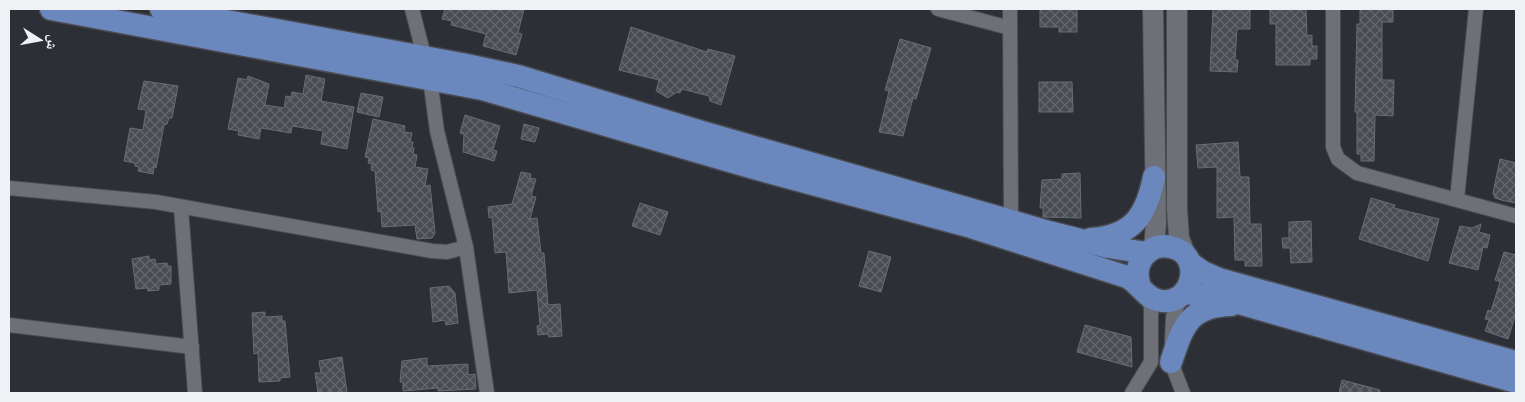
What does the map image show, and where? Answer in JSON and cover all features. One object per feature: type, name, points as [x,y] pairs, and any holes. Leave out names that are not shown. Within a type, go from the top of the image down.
[{"type":"main road","points":[[51,9],[149,17],[535,104],[750,167],[972,227],[1105,269],[1141,287],[1157,300],[1165,301],[1183,294],[1214,296],[1516,382]]},
{"type":"main road","points":[[161,9],[423,56],[545,84],[702,132],[1080,240],[1150,251],[1171,247],[1203,272],[1219,279],[1516,362]]},
{"type":"main road","points":[[1141,287],[1138,267],[1150,251],[1156,223],[1153,9]]},
{"type":"main road","points":[[1176,9],[1177,209],[1179,238],[1188,259],[1191,281],[1183,294]]},
{"type":"main road","points":[[1080,240],[1116,235],[1131,226],[1147,206],[1154,177]]},
{"type":"main road","points":[[1161,362],[1191,318],[1217,306],[1244,305]]},
{"type":"street","points":[[412,9],[430,79],[437,131],[466,247],[487,393]]},
{"type":"street","points":[[938,9],[1010,28]]},
{"type":"street","points":[[1010,9],[1010,220]]},
{"type":"street","points":[[1333,9],[1333,147],[1338,159],[1357,173],[1516,216]]},
{"type":"street","points":[[1457,199],[1476,9]]},
{"type":"street","points":[[9,188],[156,202],[432,252],[447,252],[466,247]]},
{"type":"street","points":[[181,208],[195,393]]},
{"type":"street","points":[[1141,287],[1151,306],[1161,362],[1183,393]]},
{"type":"street","points":[[1132,393],[1161,362],[1173,317],[1183,294]]},
{"type":"street","points":[[9,325],[192,347]]},
{"type":"building","points":[[445,9],[524,9],[518,33],[522,34],[516,55],[483,46],[486,34],[451,25],[452,21],[442,19]]},
{"type":"building","points":[[1040,9],[1077,9],[1077,32],[1059,32],[1059,27],[1040,27]]},
{"type":"building","points":[[1213,9],[1250,9],[1250,29],[1237,29],[1235,60],[1238,60],[1237,72],[1210,71]]},
{"type":"building","points":[[1270,9],[1306,9],[1307,36],[1312,35],[1312,46],[1317,46],[1317,59],[1310,59],[1310,65],[1276,65],[1276,24],[1270,24]]},
{"type":"building","points":[[1393,9],[1393,22],[1382,22],[1382,80],[1394,80],[1393,116],[1375,115],[1374,161],[1361,161],[1361,154],[1357,154],[1357,112],[1355,112],[1357,24],[1360,24],[1360,10]]},
{"type":"building","points":[[631,27],[707,52],[708,49],[735,56],[721,105],[710,101],[709,96],[682,89],[680,93],[677,92],[668,98],[656,91],[659,80],[619,70]]},
{"type":"building","points":[[900,39],[931,48],[916,99],[913,98],[903,136],[879,132],[889,91],[885,90]]},
{"type":"building","points":[[306,75],[325,79],[321,101],[354,107],[347,149],[321,144],[323,131],[292,126],[291,133],[261,128],[259,139],[238,135],[239,131],[228,129],[238,78],[247,80],[248,76],[269,84],[265,105],[284,108],[286,96],[291,97],[292,92],[303,94]]},
{"type":"building","points":[[144,81],[178,86],[172,118],[169,118],[167,124],[164,125],[156,168],[154,167],[153,174],[138,171],[139,167],[135,166],[135,163],[124,161],[130,128],[143,130],[146,110],[138,109]]},
{"type":"building","points":[[1039,82],[1072,82],[1073,112],[1039,112]]},
{"type":"building","points":[[361,93],[383,97],[379,117],[357,112]]},
{"type":"building","points":[[465,115],[500,126],[493,150],[497,151],[494,161],[463,152],[464,134],[460,133]]},
{"type":"building","points":[[373,119],[405,126],[404,132],[412,133],[410,142],[413,142],[413,154],[417,155],[415,167],[428,169],[425,186],[430,185],[435,233],[432,238],[417,239],[415,225],[382,227],[381,211],[378,212],[375,171],[371,170],[372,164],[368,163],[369,158],[365,157]]},
{"type":"building","points":[[524,124],[539,128],[535,142],[521,139]]},
{"type":"building","points":[[1238,142],[1240,177],[1249,177],[1250,224],[1261,224],[1262,266],[1245,266],[1245,260],[1235,260],[1234,217],[1217,218],[1217,167],[1198,168],[1196,145]]},
{"type":"building","points":[[1500,159],[1516,163],[1516,203],[1495,198],[1493,193]]},
{"type":"building","points":[[521,172],[531,174],[530,178],[536,179],[531,196],[536,197],[530,219],[537,218],[541,253],[544,253],[548,305],[560,304],[562,336],[549,337],[548,334],[538,335],[537,326],[540,325],[537,290],[509,293],[506,252],[495,253],[492,217],[489,218],[488,207],[512,204]]},
{"type":"building","points":[[1080,173],[1081,218],[1043,217],[1043,208],[1040,208],[1042,180],[1062,179],[1062,174]]},
{"type":"building","points":[[1371,198],[1395,205],[1394,208],[1439,219],[1428,261],[1359,239]]},
{"type":"building","points":[[640,203],[668,212],[660,235],[632,226]]},
{"type":"building","points":[[1311,221],[1312,262],[1291,263],[1290,248],[1283,248],[1282,238],[1289,238],[1289,222]]},
{"type":"building","points":[[1481,224],[1479,232],[1490,235],[1487,248],[1483,247],[1478,270],[1449,263],[1460,226],[1472,228]]},
{"type":"building","points":[[869,251],[891,257],[881,292],[859,286]]},
{"type":"building","points":[[1504,252],[1516,255],[1516,313],[1508,339],[1485,331],[1489,320],[1485,319],[1488,310],[1491,311],[1500,282],[1495,280]]},
{"type":"building","points":[[149,256],[149,260],[155,259],[156,264],[167,263],[168,266],[171,266],[171,284],[159,285],[159,290],[136,289],[132,259]]},
{"type":"building","points":[[449,286],[455,293],[458,323],[446,325],[445,320],[433,322],[430,288]]},
{"type":"building","points":[[265,312],[265,317],[282,316],[282,321],[285,321],[290,377],[280,378],[280,381],[259,382],[258,353],[254,354],[252,313]]},
{"type":"building","points":[[1085,325],[1131,337],[1132,367],[1077,352]]},
{"type":"building","points":[[342,357],[347,393],[318,393],[315,373],[321,373],[319,361]]},
{"type":"building","points":[[427,358],[427,366],[468,364],[468,375],[475,374],[476,389],[438,391],[438,388],[403,391],[403,382],[400,382],[402,361]]},
{"type":"building","points":[[1342,380],[1380,390],[1379,393],[1339,393]]}]
